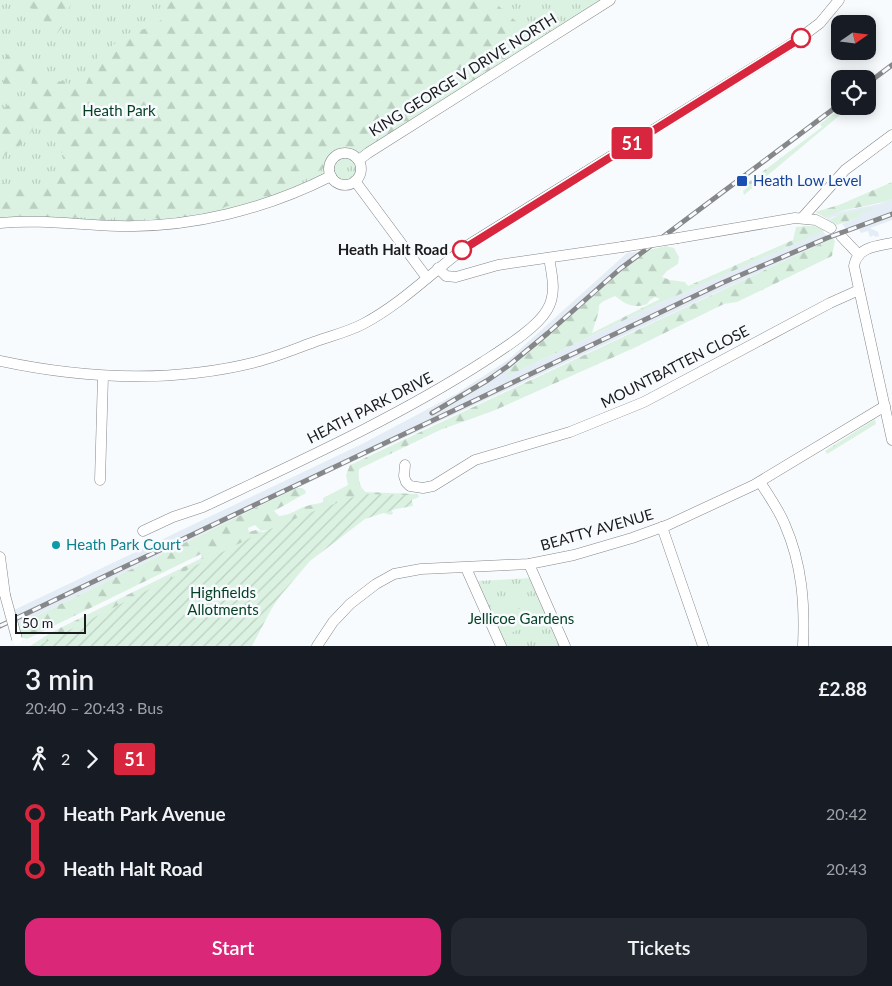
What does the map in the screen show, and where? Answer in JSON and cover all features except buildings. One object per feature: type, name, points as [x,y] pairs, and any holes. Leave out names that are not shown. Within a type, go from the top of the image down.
[{"type":"street","name":"KING GEORGE V DRIVE NORTH","points":[[359,160],[610,0]]},
{"type":"street","points":[[0,361],[56,371],[103,376],[154,376],[201,372],[263,360],[364,323],[407,295],[470,244],[796,41],[820,23],[839,0]]},
{"type":"street","points":[[802,218],[845,170],[892,135]]},
{"type":"street","points":[[346,152],[351,153],[359,160],[362,169],[356,182],[340,184],[331,176],[330,164],[336,156],[346,152]]},
{"type":"street","points":[[0,223],[27,220],[136,226],[185,222],[215,217],[265,203],[331,176]]},
{"type":"street","points":[[356,182],[428,278]]},
{"type":"street","points":[[438,268],[446,276],[456,277],[482,269],[802,218],[816,220],[830,228]]},
{"type":"street","points":[[841,236],[859,255]]},
{"type":"street","points":[[892,244],[867,249],[859,255],[854,266],[892,440]]},
{"type":"street","name":"HEATH PARK DRIVE","points":[[143,531],[173,517],[203,507],[406,408],[496,354],[526,332],[547,311],[553,296],[549,258]]},
{"type":"street","name":"MOUNTBATTEN CLOSE","points":[[405,465],[404,476],[410,486],[424,488],[433,486],[475,460],[570,432],[644,402],[830,303],[859,290]]},
{"type":"street","points":[[100,480],[103,376]]},
{"type":"street","name":"BEATTY AVENUE","points":[[317,646],[333,622],[350,604],[367,590],[385,579],[412,570],[529,564],[598,548],[662,527],[760,482],[884,406]]},
{"type":"street","points":[[760,482],[785,525],[798,562],[804,604],[804,646]]},
{"type":"street","points":[[662,527],[703,646]]},
{"type":"street","points":[[0,557],[6,595],[18,643]]},
{"type":"street","points":[[529,564],[565,646]]},
{"type":"street","points":[[466,568],[501,646]]},
{"type":"shaded area","points":[[892,199],[892,220],[870,228],[878,232],[879,236],[875,237],[874,235],[870,237],[868,231],[861,233],[859,229],[849,232],[842,224],[859,217],[858,214],[872,209],[832,217],[828,220],[826,218],[834,213],[879,204]]},
{"type":"shaded area","points":[[823,231],[829,240],[273,499],[18,625],[14,610],[362,444],[456,394],[508,360],[627,253],[645,251],[510,369],[508,376],[660,303]]},
{"type":"green space","name":"Heath Park","points":[[0,0],[605,0],[360,153],[341,149],[332,153],[326,162],[321,176],[278,195],[196,218],[146,223],[0,220]]},
{"type":"green space","points":[[26,0],[72,0],[70,7],[66,11],[67,21],[56,35],[44,30],[43,13],[34,20],[28,19],[33,9],[25,4]]},
{"type":"green space","name":"Heath Park","points":[[492,0],[520,25],[530,37],[531,46],[363,151],[352,148],[348,151],[341,152],[338,149],[332,151],[324,168],[306,178],[289,191],[259,199],[251,206],[227,206],[217,211],[199,211],[192,219],[174,226],[149,215],[141,222],[120,220],[115,217],[103,220],[91,217],[69,218],[59,216],[47,218],[28,215],[0,218],[0,180],[16,188],[41,193],[51,186],[56,176],[56,168],[66,155],[59,151],[53,138],[54,128],[49,122],[33,126],[33,129],[23,142],[0,160],[0,111],[8,105],[20,104],[20,101],[28,97],[33,77],[42,74],[52,82],[65,81],[70,88],[86,84],[98,56],[108,50],[124,35],[151,27],[164,18],[162,1]]},
{"type":"green space","points":[[15,49],[20,51],[29,64],[28,69],[24,78],[15,88],[6,91],[2,73],[4,61],[6,56]]},
{"type":"green space","points":[[832,115],[840,115],[744,195],[743,191],[748,187],[746,184],[822,127],[820,124]]},
{"type":"green space","points":[[346,155],[355,159],[359,168],[355,177],[346,181],[337,177],[333,168],[337,159]]},
{"type":"green space","points":[[892,182],[892,199],[849,209],[826,218],[815,212],[839,205]]},
{"type":"green space","points":[[872,208],[859,214],[860,217],[837,225],[828,220],[839,215]]},
{"type":"green space","points":[[815,226],[826,230],[660,303],[508,376],[510,369],[645,251],[666,246],[674,248],[679,257],[678,264],[667,271],[662,277],[685,282],[688,286],[793,240],[796,227]],"holes":[[[615,296],[630,305],[638,306],[647,304],[655,297],[660,299],[592,333],[599,305]]]},
{"type":"green space","points":[[833,238],[835,241],[832,256],[737,302],[724,304],[634,348],[493,411],[440,430],[359,469],[359,482],[366,492],[418,494],[419,497],[391,509],[393,513],[391,515],[380,512],[283,532],[261,531],[255,525],[248,528],[249,532],[256,530],[268,534],[43,646],[30,646],[52,632],[202,558],[201,554],[27,639],[21,637],[18,625],[296,488],[302,488],[306,493],[274,511],[279,516],[323,502],[323,498],[348,485],[346,475],[350,465]]},
{"type":"green space","points":[[875,419],[876,424],[827,454],[825,451]]},
{"type":"green space","name":"Highfields Allotments","points":[[362,494],[411,495],[413,506],[396,509],[365,519],[310,561],[272,608],[252,646],[38,646],[254,536],[306,514]]},
{"type":"green space","name":"Jellicoe Gardens","points":[[530,578],[561,646],[505,646],[477,581]]},
{"type":"green space","points":[[525,589],[531,603],[500,616],[494,602]]},
{"type":"green space","points":[[533,606],[539,621],[508,634],[502,620]]},
{"type":"railway","points":[[876,77],[892,65]]},
{"type":"railway","points":[[432,413],[508,366],[620,269],[831,111]]},
{"type":"railway","points":[[0,626],[722,283],[827,238],[892,214]]},
{"type":"bus line","name":"51","points":[[462,250],[801,38]]},
{"type":"place","name":"Heath Low Level","points":[[742,181]]},
{"type":"place","name":"Heath Halt Road","points":[[462,250]]},
{"type":"place","name":"Heath Park Court","points":[[56,545]]}]
